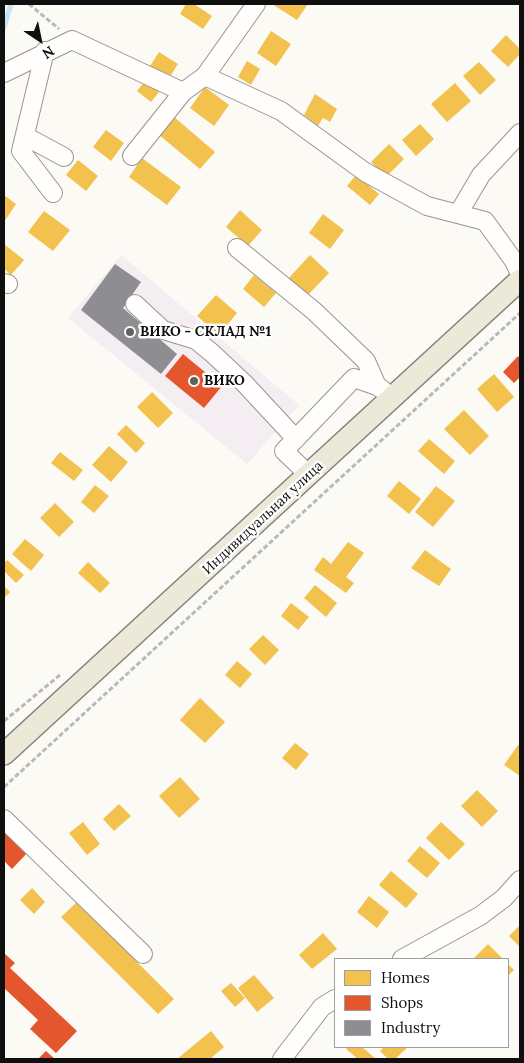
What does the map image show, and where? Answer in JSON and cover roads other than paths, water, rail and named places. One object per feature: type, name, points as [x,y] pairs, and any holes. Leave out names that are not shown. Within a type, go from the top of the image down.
[{"type":"main road","name":"Индивидуальная улица","points":[[4,754],[309,475],[385,392],[520,280]]},
{"type":"street","points":[[132,156],[183,92],[205,76],[256,4]]},
{"type":"street","points":[[4,73],[45,51],[72,40],[183,92]]},
{"type":"street","points":[[45,51],[21,151],[53,193]]},
{"type":"street","points":[[205,76],[281,111],[366,172],[427,206],[485,221],[514,261],[520,274]]},
{"type":"street","points":[[458,214],[482,174],[520,133]]},
{"type":"street","points":[[25,136],[64,157]]},
{"type":"street","points":[[238,248],[314,311],[366,362],[385,392]]},
{"type":"street","points":[[135,304],[163,330],[196,340],[212,353],[245,384],[296,439]]},
{"type":"street","points":[[309,475],[284,451],[354,378],[385,392]]},
{"type":"street","points":[[4,820],[143,954]]},
{"type":"street","points":[[404,958],[480,916],[504,898],[520,880]]},
{"type":"street","points":[[282,1059],[322,1007],[334,1000]]},
{"type":"waterway","points":[[4,28],[11,4]]},
{"type":"place","name":"ВИКО - СКЛАД №1","points":[[130,332]]},
{"type":"place","name":"ВИКО","points":[[194,381]]}]
